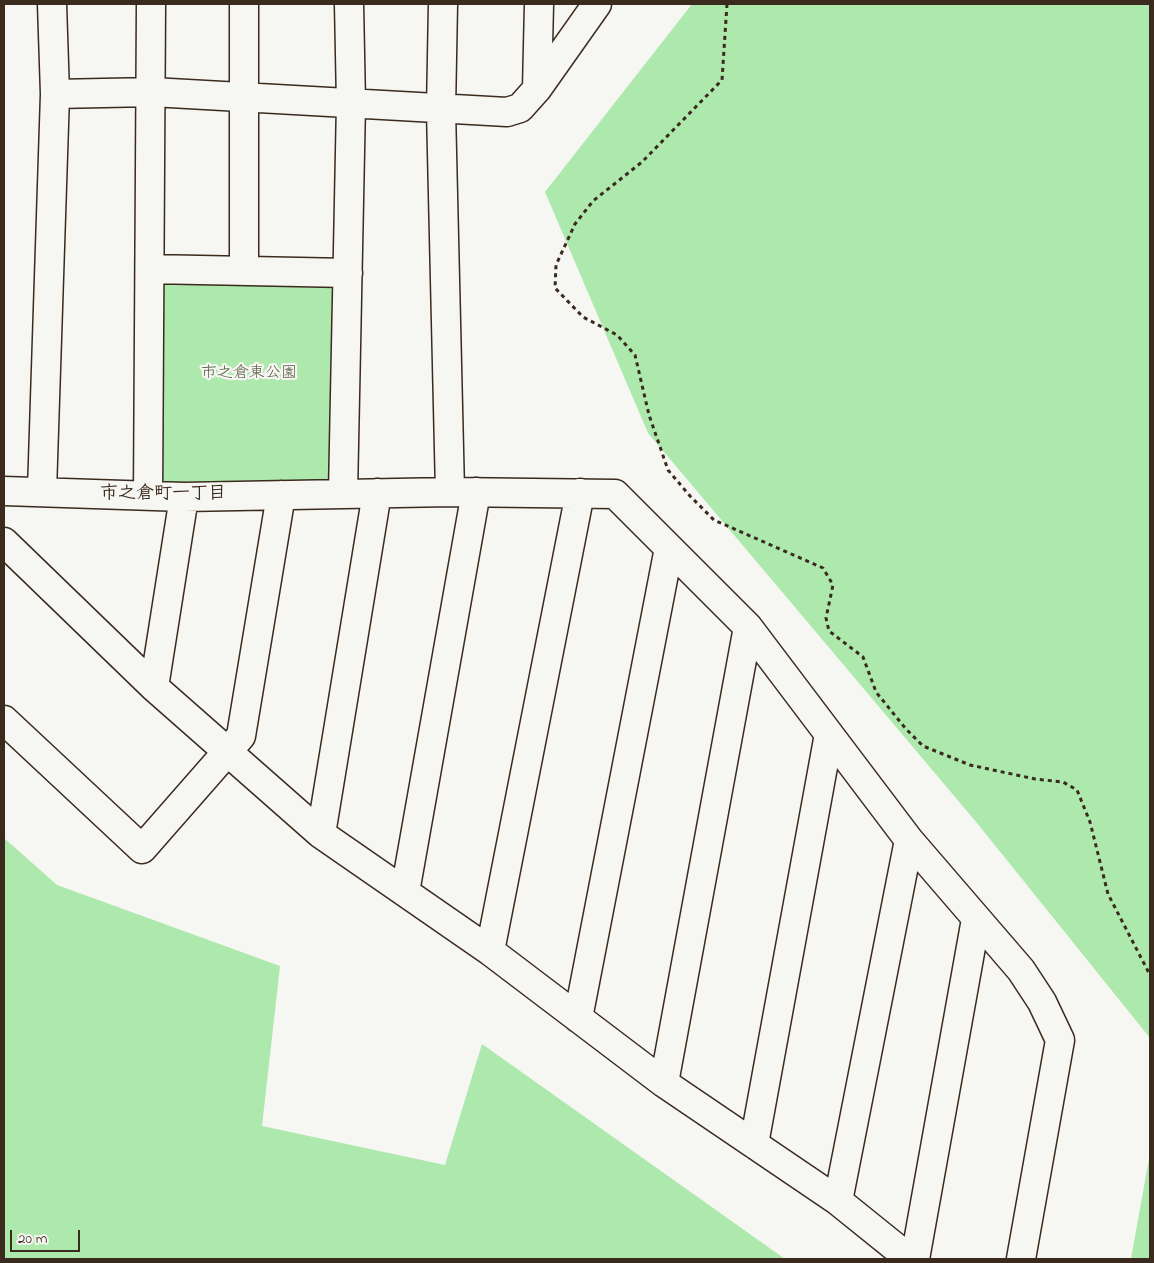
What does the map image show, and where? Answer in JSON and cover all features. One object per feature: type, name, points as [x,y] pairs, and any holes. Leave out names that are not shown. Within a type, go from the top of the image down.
[{"type":"street","points":[[42,491],[55,94],[52,4]]},
{"type":"street","points":[[148,495],[152,92],[151,4]]},
{"type":"street","points":[[244,4],[244,271]]},
{"type":"street","points":[[343,493],[351,103],[349,4]]},
{"type":"street","points":[[405,892],[463,492],[441,110],[442,4]]},
{"type":"street","points":[[537,89],[539,4]]},
{"type":"street","points":[[55,94],[152,92],[441,110],[508,112],[520,108],[537,89],[597,4]]},
{"type":"street","points":[[150,269],[348,273]]},
{"type":"street","points":[[4,491],[184,496],[463,492],[616,494],[748,628],[909,840],[1021,970],[1042,1002],[1060,1040],[1021,1259]]},
{"type":"street","points":[[321,834],[377,493]]},
{"type":"street","points":[[490,951],[580,493]]},
{"type":"street","points":[[4,720],[142,849],[240,736],[281,495]]},
{"type":"street","points":[[154,687],[184,496]]},
{"type":"street","points":[[4,542],[154,687],[321,834],[490,951],[664,1083],[838,1201],[910,1259]]},
{"type":"street","points":[[578,1018],[669,548]]},
{"type":"street","points":[[664,1083],[748,628]]},
{"type":"street","points":[[754,1144],[829,734]]},
{"type":"street","points":[[838,1201],[909,840]]},
{"type":"street","points":[[915,1259],[976,919]]},
{"type":"path","points":[[727,4],[722,80],[642,162],[593,201],[575,224],[556,266],[555,288],[583,316],[617,335],[635,355],[649,415],[668,470],[690,496],[714,520],[824,568],[833,585],[826,618],[829,631],[863,657],[876,692],[906,729],[923,746],[970,765],[1035,779],[1063,782],[1077,790],[1090,822],[1108,894],[1150,975]]},
{"type":"green space","points":[[692,4],[1150,4],[1150,1038],[977,823],[648,433],[545,192]]},
{"type":"green space","name":"市之倉東公園","points":[[153,278],[348,280],[339,482],[157,482]]},
{"type":"green space","points":[[4,838],[57,885],[280,966],[262,1126],[445,1165],[482,1044],[785,1259],[4,1259]]},
{"type":"green space","points":[[1150,1153],[1150,1259],[1131,1259]]},
{"type":"district","name":"市之倉町一丁目","points":[[163,495]]}]
